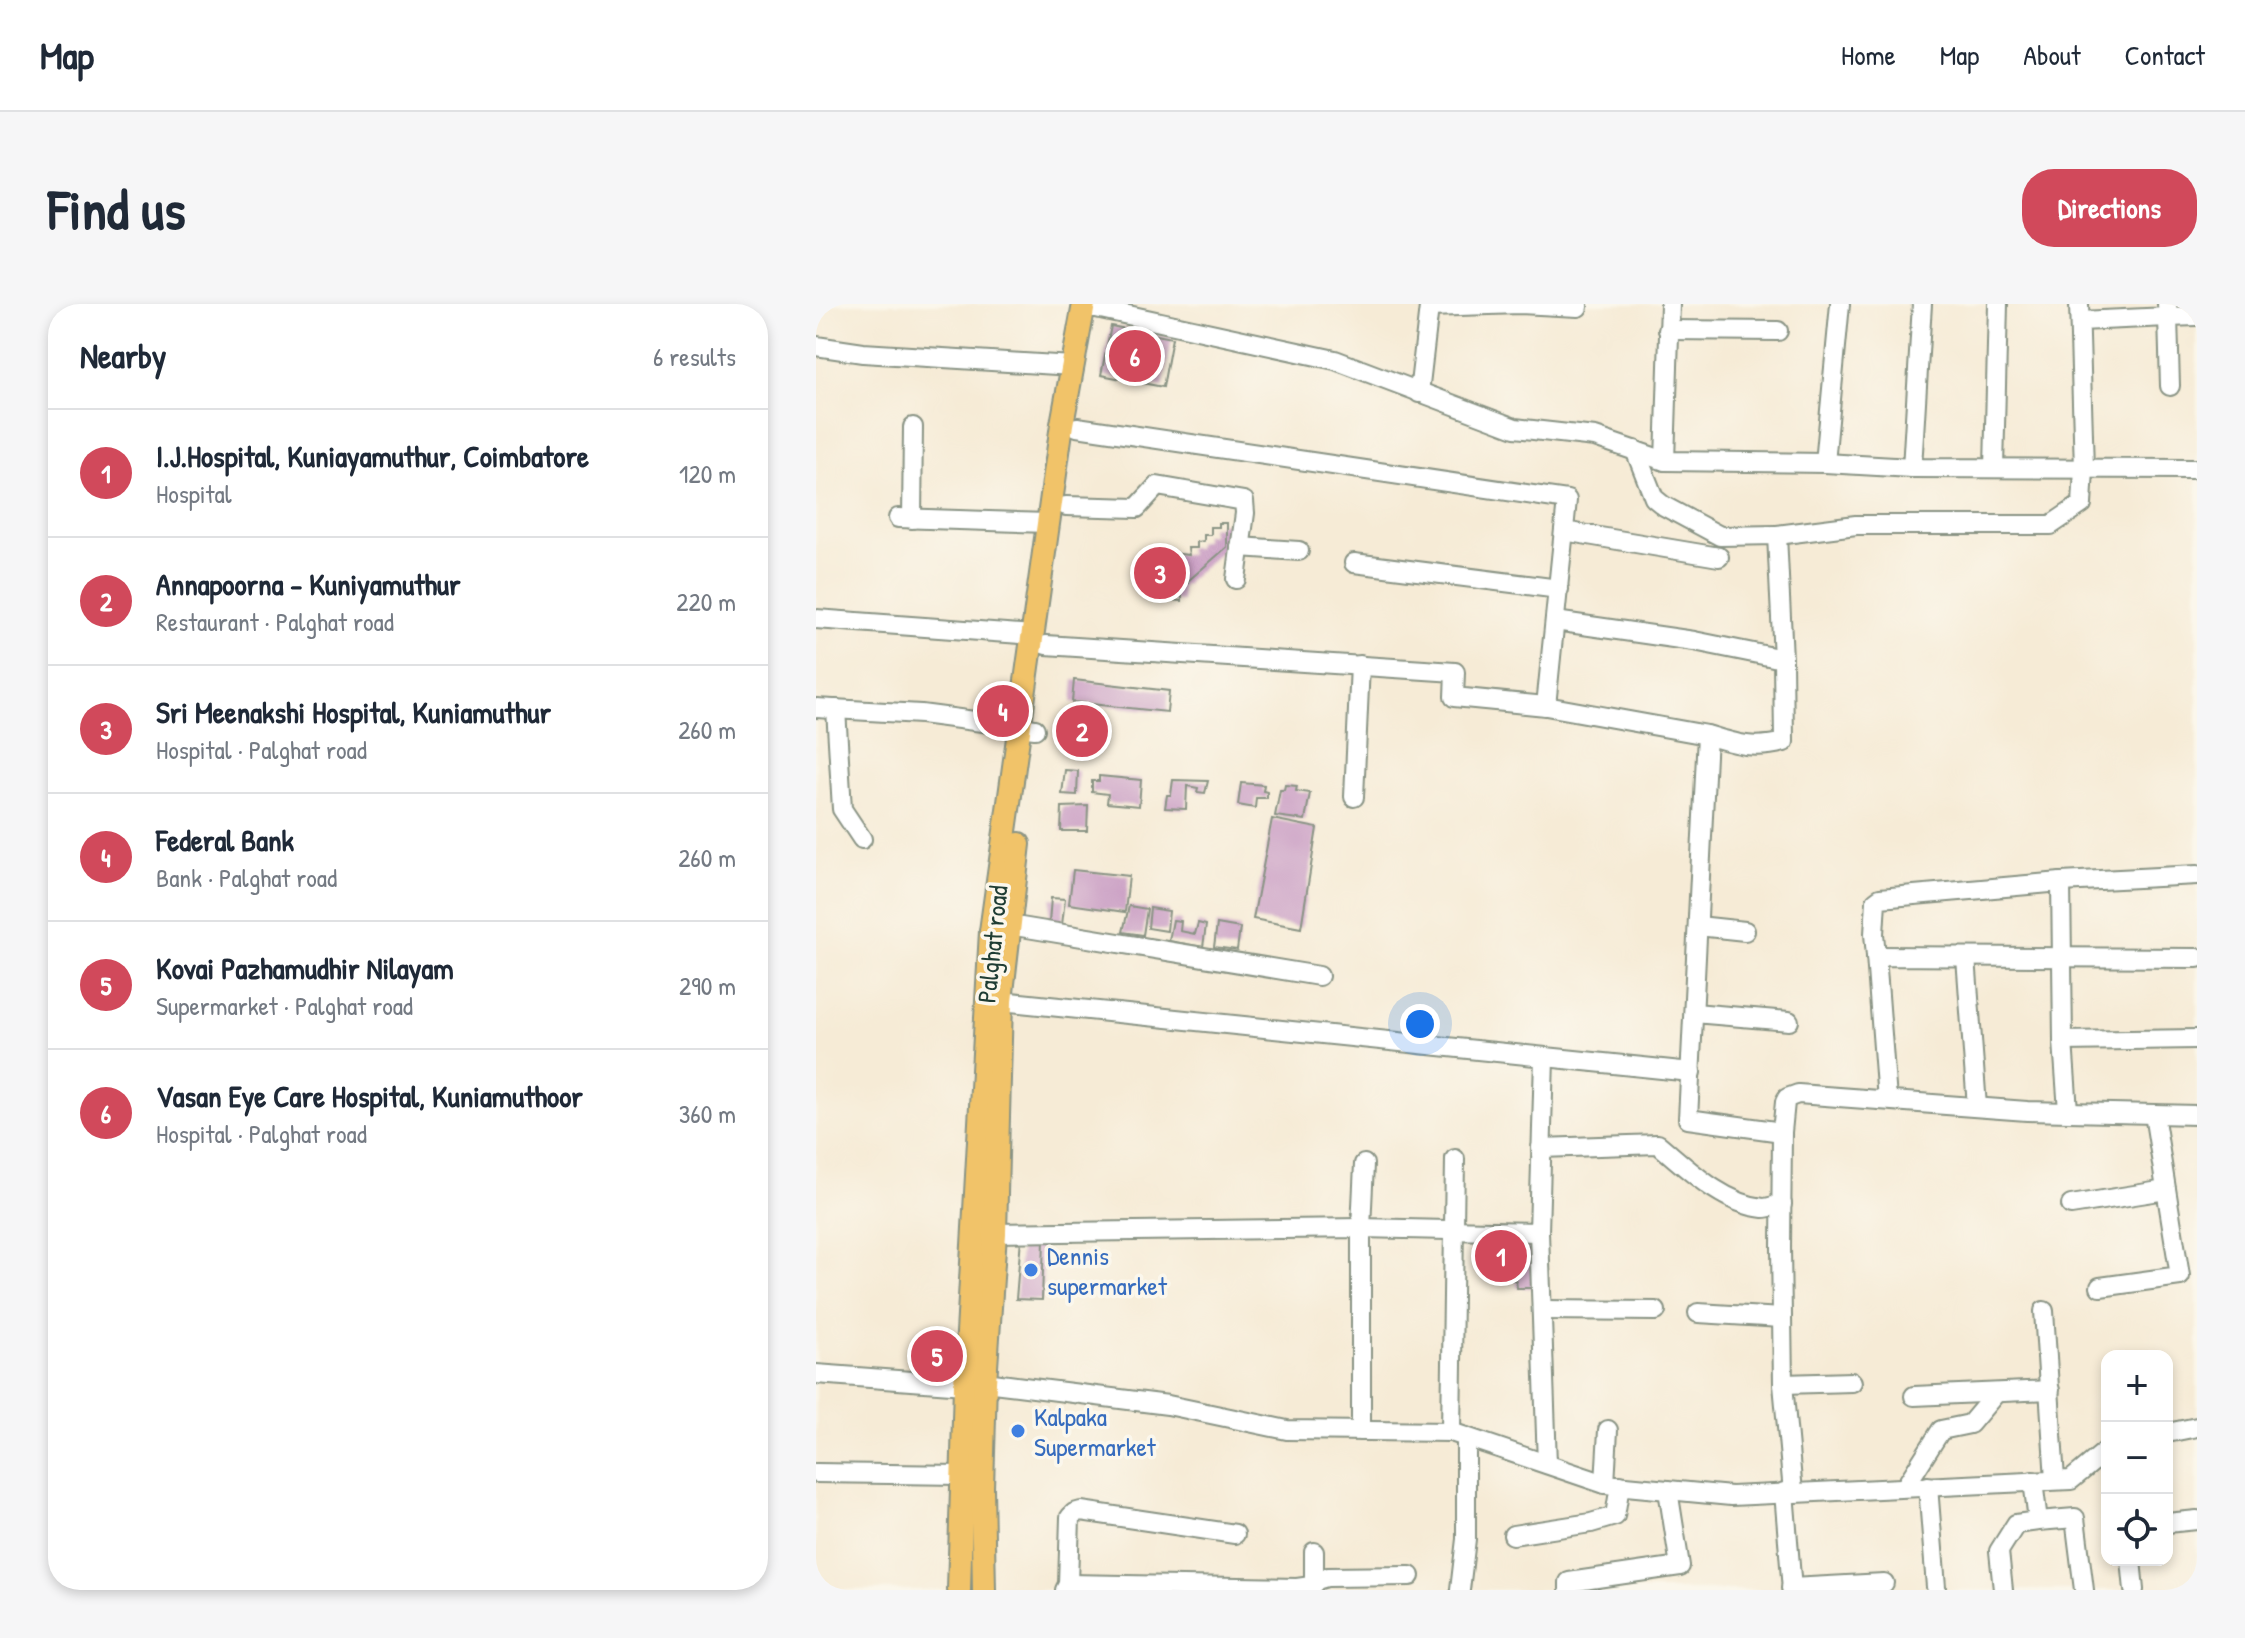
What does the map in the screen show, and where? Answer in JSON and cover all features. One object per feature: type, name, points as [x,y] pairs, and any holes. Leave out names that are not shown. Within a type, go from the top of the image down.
[{"type":"main road","name":"Palghat road","points":[[1040,640],[1048,523],[1073,366],[1090,306]]},
{"type":"main road","name":"Palghat road","points":[[984,1590],[982,1488],[975,1384],[991,931],[1066,506],[1090,306]]},
{"type":"main road","name":"Palghat road","points":[[959,1590],[962,1475],[995,1233],[1001,1001],[1027,729]]},
{"type":"street","points":[[1419,393],[1429,307],[1520,304],[1578,307],[1578,304]]},
{"type":"street","points":[[1665,461],[1670,304]]},
{"type":"street","points":[[1825,463],[1840,304]]},
{"type":"street","points":[[1912,468],[1922,304]]},
{"type":"street","points":[[1994,468],[1998,304]]},
{"type":"street","points":[[1090,306],[1335,360],[1515,428],[1595,437],[1665,461],[1825,463],[1912,468],[2197,469]]},
{"type":"street","points":[[1635,450],[1654,498],[1720,536],[1777,535],[1856,525],[2051,525],[2082,504],[2080,312],[2168,311],[2197,316]]},
{"type":"street","points":[[2168,311],[2170,386]]},
{"type":"street","points":[[1668,330],[1778,331]]},
{"type":"street","points":[[816,346],[863,353],[1073,366]]},
{"type":"street","points":[[913,427],[905,518],[1048,523]]},
{"type":"street","points":[[1077,427],[1567,500],[1546,706]]},
{"type":"street","points":[[1066,506],[1137,508],[1157,486],[1244,501],[1236,579]]},
{"type":"street","points":[[1564,531],[1719,557]]},
{"type":"street","points":[[816,619],[1040,640],[1455,672],[1454,697],[1546,706],[1707,735],[1747,747],[1768,747],[1784,742],[1777,535]]},
{"type":"street","points":[[1240,547],[1299,551]]},
{"type":"street","points":[[1354,563],[1559,589]]},
{"type":"street","points":[[1555,621],[1694,641],[1783,659]]},
{"type":"street","points":[[1354,797],[1360,665]]},
{"type":"street","points":[[816,708],[921,714],[1027,729]]},
{"type":"street","points":[[836,709],[842,809],[862,839]]},
{"type":"street","points":[[1707,735],[1688,1119],[1782,1132]]},
{"type":"street","points":[[1887,1100],[1874,913],[1876,901],[1880,898],[2061,882],[2197,875]]},
{"type":"street","points":[[2061,882],[2063,1041],[2068,1111]]},
{"type":"street","points":[[1009,925],[1319,976]]},
{"type":"street","points":[[1698,926],[1745,931]]},
{"type":"street","points":[[1876,956],[2197,958]]},
{"type":"street","points":[[1966,957],[1977,1107]]},
{"type":"street","points":[[1001,1001],[1691,1072]]},
{"type":"street","points":[[1694,1013],[1789,1021]]},
{"type":"street","points":[[2063,1041],[2197,1039]]},
{"type":"street","points":[[1544,1058],[1539,1232],[1547,1464]]},
{"type":"street","points":[[1884,1583],[1792,1589],[1782,1318],[1782,1132],[1785,1102],[1791,1095],[1798,1094],[1977,1107],[2197,1115]]},
{"type":"street","points":[[2100,1287],[2180,1276],[2154,1114]]},
{"type":"street","points":[[1541,1148],[1658,1144],[1705,1185],[1742,1202],[1765,1208],[1782,1204]]},
{"type":"street","points":[[1455,1159],[1453,1230],[1458,1434],[1466,1539],[1460,1590]]},
{"type":"street","points":[[1361,1431],[1364,1164]]},
{"type":"street","points":[[2071,1205],[2166,1190]]},
{"type":"street","points":[[995,1233],[1361,1228],[1539,1232]]},
{"type":"street","points":[[1542,1310],[1656,1311]]},
{"type":"street","points":[[2044,1311],[2055,1480]]},
{"type":"street","points":[[1698,1313],[1782,1318]]},
{"type":"street","points":[[816,1374],[975,1384],[1168,1405],[1287,1430],[1458,1434],[1613,1484],[1731,1496],[2071,1480],[2101,1455]]},
{"type":"street","points":[[1783,1384],[1852,1382]]},
{"type":"street","points":[[1914,1396],[2050,1390]]},
{"type":"street","points":[[1941,1430],[1970,1424],[1996,1393]]},
{"type":"street","points":[[1905,1487],[1941,1430],[1934,1395]]},
{"type":"street","points":[[2173,1432],[2197,1427]]},
{"type":"street","points":[[1513,1535],[1591,1523],[1615,1516],[1608,1430]]},
{"type":"street","points":[[816,1473],[962,1475]]},
{"type":"street","points":[[2033,1481],[2038,1521]]},
{"type":"street","points":[[1928,1486],[1936,1587]]},
{"type":"street","points":[[1569,1590],[1569,1582],[1680,1566],[1668,1490]]},
{"type":"street","points":[[1235,1534],[1081,1511],[1074,1513],[1070,1517],[1066,1587],[1297,1588],[1311,1586],[1327,1577],[1410,1576]]},
{"type":"street","points":[[2003,1590],[1999,1551],[2016,1524],[2075,1518],[2084,1590]]},
{"type":"street","points":[[2173,1522],[2197,1520]]},
{"type":"street","points":[[1314,1552],[1314,1583]]},
{"type":"street","points":[[2132,1566],[2134,1590]]},
{"type":"building","points":[[1111,326],[1172,338],[1163,387],[1101,375]]},
{"type":"building","points":[[1219,523],[1227,523],[1227,547],[1188,584],[1182,585],[1182,601],[1169,600],[1170,588],[1142,588],[1143,566],[1162,567],[1163,552],[1189,555],[1188,548],[1197,548],[1197,542],[1204,541],[1204,535],[1211,535],[1211,527],[1219,527]]},
{"type":"building","points":[[1074,680],[1169,691],[1167,712],[1072,702]]},
{"type":"building","points":[[1065,770],[1078,771],[1077,795],[1062,794]]},
{"type":"building","points":[[1099,776],[1141,780],[1139,806],[1107,803],[1108,794],[1092,792],[1092,781],[1099,781]]},
{"type":"building","points":[[1173,780],[1208,781],[1205,793],[1187,786],[1186,809],[1165,808]]},
{"type":"building","points":[[1241,783],[1264,785],[1267,798],[1256,798],[1255,808],[1238,805]]},
{"type":"building","points":[[1285,785],[1297,786],[1296,791],[1310,793],[1305,820],[1275,816],[1280,790],[1284,790]]},
{"type":"building","points":[[1088,806],[1087,831],[1061,831],[1062,807]]},
{"type":"building","points":[[1272,819],[1317,828],[1301,928],[1253,919]]},
{"type":"building","points":[[1073,870],[1129,876],[1125,912],[1069,904]]},
{"type":"building","points":[[1051,898],[1065,899],[1062,925],[1049,923]]},
{"type":"building","points":[[1129,906],[1147,909],[1143,935],[1123,932]]},
{"type":"building","points":[[1150,908],[1169,911],[1167,931],[1148,928]]},
{"type":"building","points":[[1173,920],[1181,921],[1180,931],[1195,934],[1198,923],[1206,925],[1203,947],[1169,941]]},
{"type":"building","points":[[1217,924],[1240,928],[1237,950],[1214,947]]},
{"type":"building","name":"Dennis supermarket","points":[[1021,1238],[1044,1240],[1042,1300],[1016,1299]]},
{"type":"building","points":[[1538,1245],[1539,1288],[1517,1288],[1516,1280],[1499,1280],[1499,1264],[1492,1265],[1491,1246]]},
{"type":"place","name":"Vasan Eye Care Hospital, Kuniamuthoor","points":[[1135,356]]},
{"type":"place","name":"Sri Meenakshi Hospital, Kuniamuthur","points":[[1160,573]]},
{"type":"place","name":"Federal Bank","points":[[1003,711]]},
{"type":"place","name":"Annapoorna - Kuniyamuthur","points":[[1082,731]]},
{"type":"place","name":"I.J.Hospital, Kuniayamuthur, Coimbatore","points":[[1501,1256]]},
{"type":"place","name":"Dennis supermarket","points":[[1031,1270]]},
{"type":"place","name":"Kovai Pazhamudhir Nilayam","points":[[937,1356]]},
{"type":"place","name":"Kalpaka Supermarket","points":[[1018,1431]]}]
